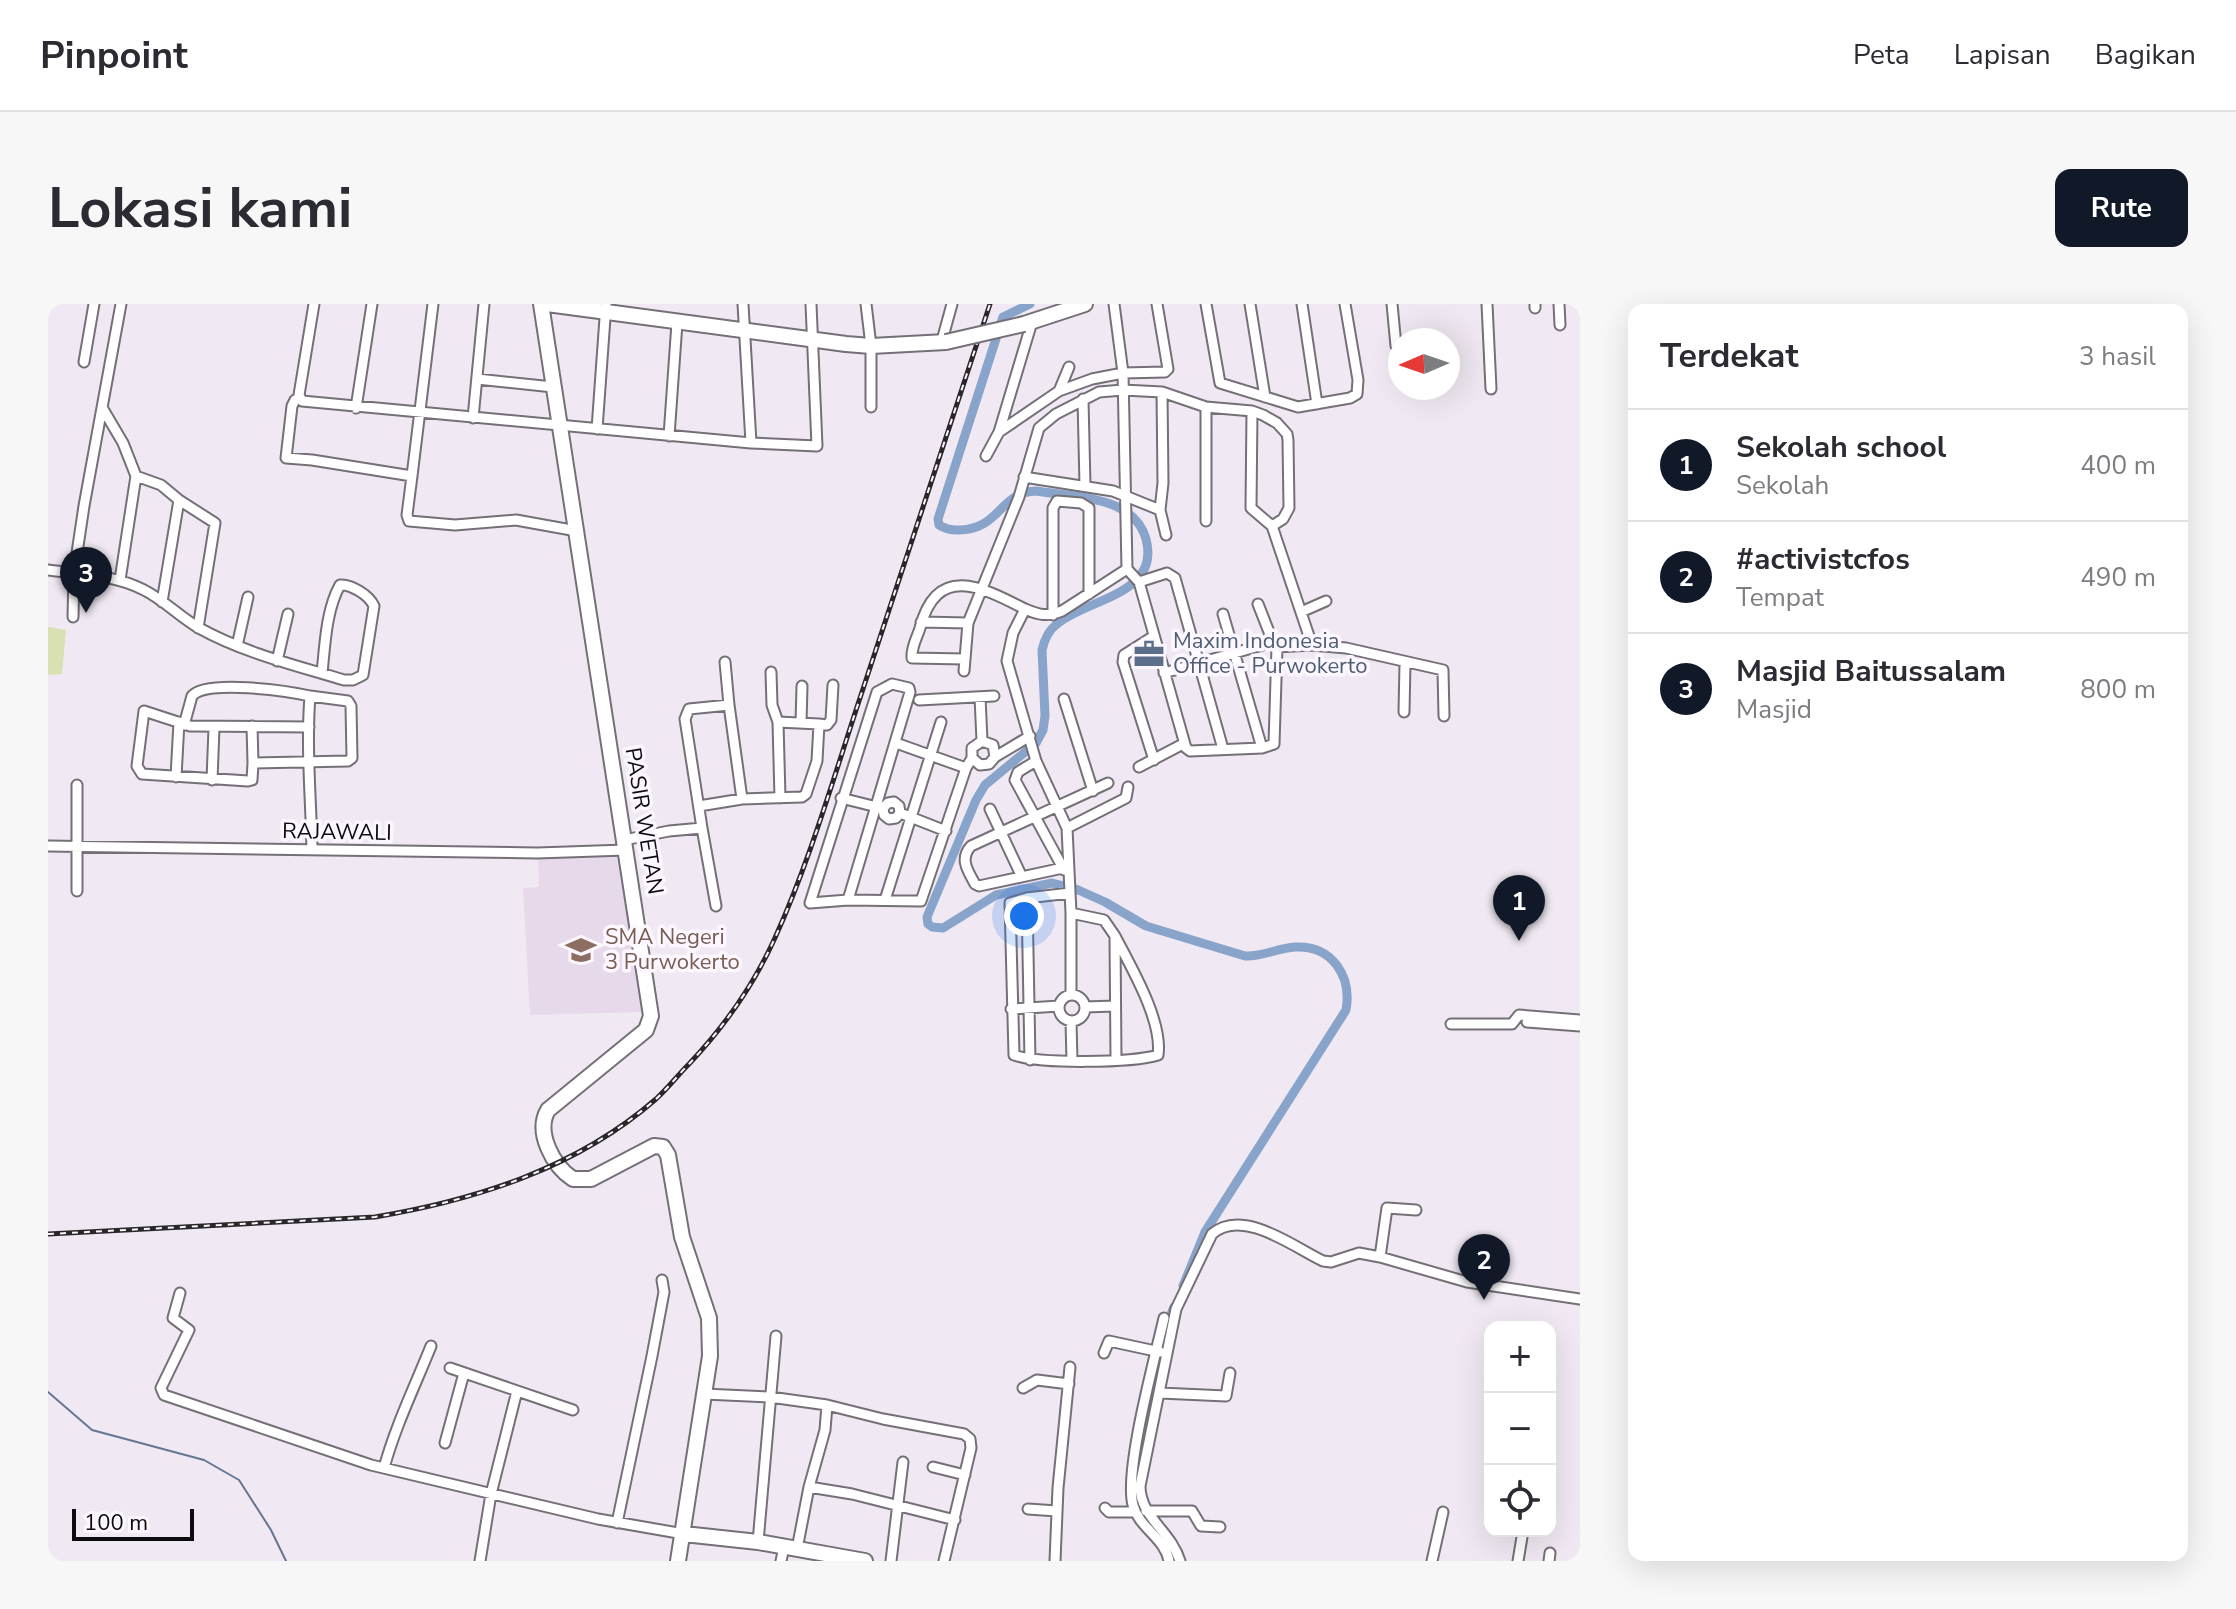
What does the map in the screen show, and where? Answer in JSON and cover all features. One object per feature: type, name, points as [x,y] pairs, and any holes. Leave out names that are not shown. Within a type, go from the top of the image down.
[{"type":"street","points":[[84,362],[94,304]]},
{"type":"street","points":[[73,617],[74,573],[121,304]]},
{"type":"street","points":[[314,304],[299,398],[292,406],[286,458],[412,476]]},
{"type":"street","points":[[356,408],[372,304]]},
{"type":"street","points":[[433,304],[407,515],[409,521],[455,525],[516,520],[577,531]]},
{"type":"street","points":[[473,418],[484,304]]},
{"type":"street","points":[[544,304],[605,308],[677,323],[871,346],[943,343],[1028,323],[1085,304]]},
{"type":"street","name":"PASIR WETAN","points":[[544,304],[553,387],[651,1016],[646,1030],[548,1110],[543,1129],[550,1151],[561,1170],[581,1181],[591,1179],[647,1148],[661,1146],[665,1150],[682,1237],[709,1318],[710,1356],[678,1561]]},
{"type":"street","points":[[743,304],[751,443]]},
{"type":"street","points":[[299,398],[307,402],[356,408],[419,411],[751,443],[817,446],[811,304]]},
{"type":"street","points":[[866,304],[871,346],[871,407]]},
{"type":"street","points":[[943,343],[952,304]]},
{"type":"street","points":[[1114,304],[1123,382],[1125,497],[1133,576],[1154,636],[1183,744],[1190,751],[1271,747],[1275,741],[1275,645],[1258,604]]},
{"type":"street","points":[[999,432],[1123,382],[1168,369],[1157,304]]},
{"type":"street","points":[[1206,304],[1220,383],[1298,407],[1350,398],[1357,394],[1359,389],[1345,304]]},
{"type":"street","points":[[1250,304],[1265,397]]},
{"type":"street","points":[[1302,304],[1317,404]]},
{"type":"street","points":[[1392,304],[1394,328]]},
{"type":"street","points":[[1487,304],[1491,389]]},
{"type":"street","points":[[1559,304],[1560,325]]},
{"type":"street","points":[[597,429],[605,308]]},
{"type":"street","points":[[669,436],[677,323]]},
{"type":"street","points":[[986,456],[999,432],[1028,323]]},
{"type":"street","points":[[964,671],[968,623],[1019,497],[1035,419],[1059,391],[1069,367]]},
{"type":"street","points":[[477,379],[553,387]]},
{"type":"street","points":[[1059,391],[1092,379],[1123,382],[1206,407],[1252,411],[1277,423],[1287,434],[1289,508],[1283,519],[1272,526]]},
{"type":"street","points":[[1162,392],[1163,483],[1160,510],[1166,535]]},
{"type":"street","points":[[1083,399],[1085,486]]},
{"type":"street","points":[[1206,407],[1206,521]]},
{"type":"street","points":[[103,409],[123,443],[136,476],[120,580]]},
{"type":"street","points":[[1252,411],[1250,502],[1257,514],[1272,526],[1312,645]]},
{"type":"street","points":[[136,476],[161,485],[210,518],[216,528],[198,628]]},
{"type":"street","points":[[1023,480],[1085,486],[1160,510]]},
{"type":"street","points":[[162,602],[179,500]]},
{"type":"street","points":[[1053,615],[1053,508],[1057,501],[1081,503],[1089,508],[1089,594]]},
{"type":"street","points":[[48,570],[120,580],[144,589],[198,628],[237,646],[277,661],[344,680],[353,680],[363,675],[374,606],[368,597],[348,585],[340,585],[336,592],[327,628],[322,673]]},
{"type":"street","points":[[964,659],[912,658],[925,609],[940,591],[965,586],[984,588],[1025,609],[1053,615],[1089,594],[1133,576],[1167,573],[1175,578],[1223,749]]},
{"type":"street","points":[[237,646],[248,597]]},
{"type":"street","points":[[1301,612],[1326,601]]},
{"type":"street","points":[[1025,609],[1013,633],[1007,661],[1036,761],[1067,828],[1071,995]]},
{"type":"street","points":[[277,661],[288,614]]},
{"type":"street","points":[[1223,614],[1262,748]]},
{"type":"street","points":[[921,622],[968,623]]},
{"type":"street","points":[[1154,636],[1124,655],[1123,662],[1154,760]]},
{"type":"street","points":[[1164,673],[1236,652],[1275,645],[1346,648],[1443,670],[1444,716]]},
{"type":"street","points":[[725,662],[742,799]]},
{"type":"street","points":[[1404,712],[1405,663]]},
{"type":"street","points":[[771,672],[772,705],[778,722],[780,798]]},
{"type":"street","points":[[848,900],[880,807],[910,692],[909,688],[892,684],[881,688],[873,700],[809,901],[921,901],[972,758],[972,748],[982,741]]},
{"type":"street","points":[[778,722],[827,725],[831,720],[833,685]]},
{"type":"street","points":[[801,723],[802,686]]},
{"type":"street","points":[[176,777],[182,724],[192,696],[201,689],[268,688],[350,703],[350,760],[343,763],[253,763]]},
{"type":"street","points":[[310,696],[312,850]]},
{"type":"street","points":[[919,700],[994,696]]},
{"type":"street","points":[[980,697],[982,741]]},
{"type":"street","points":[[1064,699],[1093,791]]},
{"type":"street","points":[[716,906],[686,713],[689,709],[729,705]]},
{"type":"street","points":[[252,726],[250,781],[142,774],[138,770],[142,711],[182,724],[214,728],[252,726],[309,727]]},
{"type":"street","points":[[885,900],[941,722]]},
{"type":"street","points":[[699,806],[806,794],[817,761],[819,724]]},
{"type":"street","points":[[212,780],[214,728]]},
{"type":"street","points":[[982,741],[993,745],[995,757]]},
{"type":"street","points":[[972,758],[976,763],[985,765],[995,757],[1031,741]]},
{"type":"street","points":[[896,743],[966,768]]},
{"type":"street","points":[[1139,767],[1183,744]]},
{"type":"street","points":[[1036,761],[1015,777],[1068,881]]},
{"type":"street","points":[[1068,881],[1021,875],[979,886],[967,869],[965,852],[1108,783]]},
{"type":"street","points":[[77,785],[77,891]]},
{"type":"street","points":[[1067,828],[1126,798],[1128,787]]},
{"type":"street","points":[[841,798],[880,807]]},
{"type":"street","points":[[880,807],[889,819],[896,818],[900,813],[946,831]]},
{"type":"street","points":[[990,809],[1021,875]]},
{"type":"street","name":"RAJAWALI","points":[[48,846],[537,853],[625,845],[669,831],[702,828]]},
{"type":"street","points":[[1068,881],[1010,903],[1013,1053],[1030,1060],[1072,1061],[1153,1057],[1159,1054],[1155,1027],[1135,975],[1115,936],[1104,920],[1071,913]]},
{"type":"street","points":[[1027,898],[1030,1060]]},
{"type":"street","points":[[1115,936],[1116,1059]]},
{"type":"street","points":[[1071,1021],[1062,1017],[1059,1006],[1063,998],[1071,995],[1079,997],[1085,1007]]},
{"type":"street","points":[[1011,1009],[1059,1006]]},
{"type":"street","points":[[1085,1007],[1115,1006]]},
{"type":"street","points":[[1071,1021],[1081,1016],[1085,1007]]},
{"type":"street","points":[[1451,1024],[1512,1024],[1519,1015],[1580,1020]]},
{"type":"street","points":[[1071,1021],[1072,1061]]},
{"type":"street","points":[[1527,1022],[1580,1026]]},
{"type":"street","points":[[1380,1257],[1387,1208],[1416,1210]]},
{"type":"street","points":[[1169,1561],[1166,1549],[1141,1512],[1131,1487],[1162,1352],[1176,1309],[1212,1234],[1219,1229],[1254,1228],[1275,1234],[1323,1261],[1331,1262],[1359,1253],[1467,1282],[1580,1299]]},
{"type":"street","points":[[617,1523],[664,1292],[662,1280]]},
{"type":"street","points":[[180,1293],[173,1318],[189,1330],[161,1393],[384,1468],[491,1494],[617,1523],[758,1542],[788,1552],[818,1557],[865,1561]]},
{"type":"street","points":[[1164,1318],[1160,1393],[1140,1486],[1141,1512],[1169,1537],[1180,1561]]},
{"type":"street","points":[[758,1542],[776,1336]]},
{"type":"street","points":[[1104,1353],[1108,1341],[1162,1352]]},
{"type":"street","points":[[384,1468],[391,1443],[431,1346]]},
{"type":"street","points":[[1055,1561],[1070,1367]]},
{"type":"street","points":[[450,1368],[573,1410]]},
{"type":"street","points":[[445,1443],[464,1373]]},
{"type":"street","points":[[1160,1393],[1226,1396],[1230,1373]]},
{"type":"street","points":[[1023,1388],[1037,1380],[1069,1384]]},
{"type":"street","points":[[480,1561],[491,1494],[517,1391]]},
{"type":"street","points":[[704,1394],[770,1397],[827,1405],[964,1434],[970,1439],[971,1448],[944,1561]]},
{"type":"street","points":[[788,1552],[825,1430],[827,1405]]},
{"type":"street","points":[[891,1561],[903,1462]]},
{"type":"street","points":[[933,1467],[965,1475]]},
{"type":"street","points":[[809,1487],[852,1494],[955,1520]]},
{"type":"street","points":[[1105,1508],[1109,1512],[1192,1511],[1201,1526],[1220,1527]]},
{"type":"street","points":[[1028,1509],[1057,1511]]},
{"type":"street","points":[[1432,1561],[1443,1512]]},
{"type":"street","points":[[1518,1561],[1522,1537]]},
{"type":"shaded area","name":"SMA Negeri 3 Purwokerto","points":[[624,854],[644,1012],[530,1015],[523,888],[539,887],[538,855]]},
{"type":"green space","points":[[48,627],[66,630],[62,674],[48,675]]},
{"type":"waterway","points":[[1030,304],[1003,317],[938,519],[939,525],[952,530],[971,529],[1024,493],[1036,491],[1084,497],[1116,506],[1129,514],[1146,539],[1148,558],[1132,584],[1070,615],[1049,632],[1042,650],[1043,730],[1036,743],[985,785],[976,800],[927,917],[928,924],[943,928],[996,895],[1052,883],[1076,889],[1105,902],[1146,926],[1245,956],[1295,947],[1319,951],[1337,965],[1346,986],[1346,1010],[1205,1232],[1183,1286]]},
{"type":"waterway","points":[[1154,1394],[1174,1307]]},
{"type":"waterway","points":[[48,1392],[92,1430],[204,1460],[239,1480],[271,1530],[286,1561]]},
{"type":"waterway","points":[[1139,1510],[1160,1535]]},
{"type":"railway","points":[[48,1234],[375,1217],[413,1210],[524,1178],[559,1162],[625,1123],[660,1095],[702,1050],[736,1006],[757,974],[787,910],[821,818],[990,304]]},
{"type":"place","name":"Masjid Baitussalam","points":[[86,613]]},
{"type":"place","name":"Maxim Indonesia Office - Purwokerto","points":[[1149,654]]},
{"type":"place","name":"Sekolah school","points":[[1519,941]]},
{"type":"place","name":"SMA Negeri 3 Purwokerto","points":[[581,950]]},
{"type":"place","name":"#activistcfos","points":[[1484,1300]]}]
